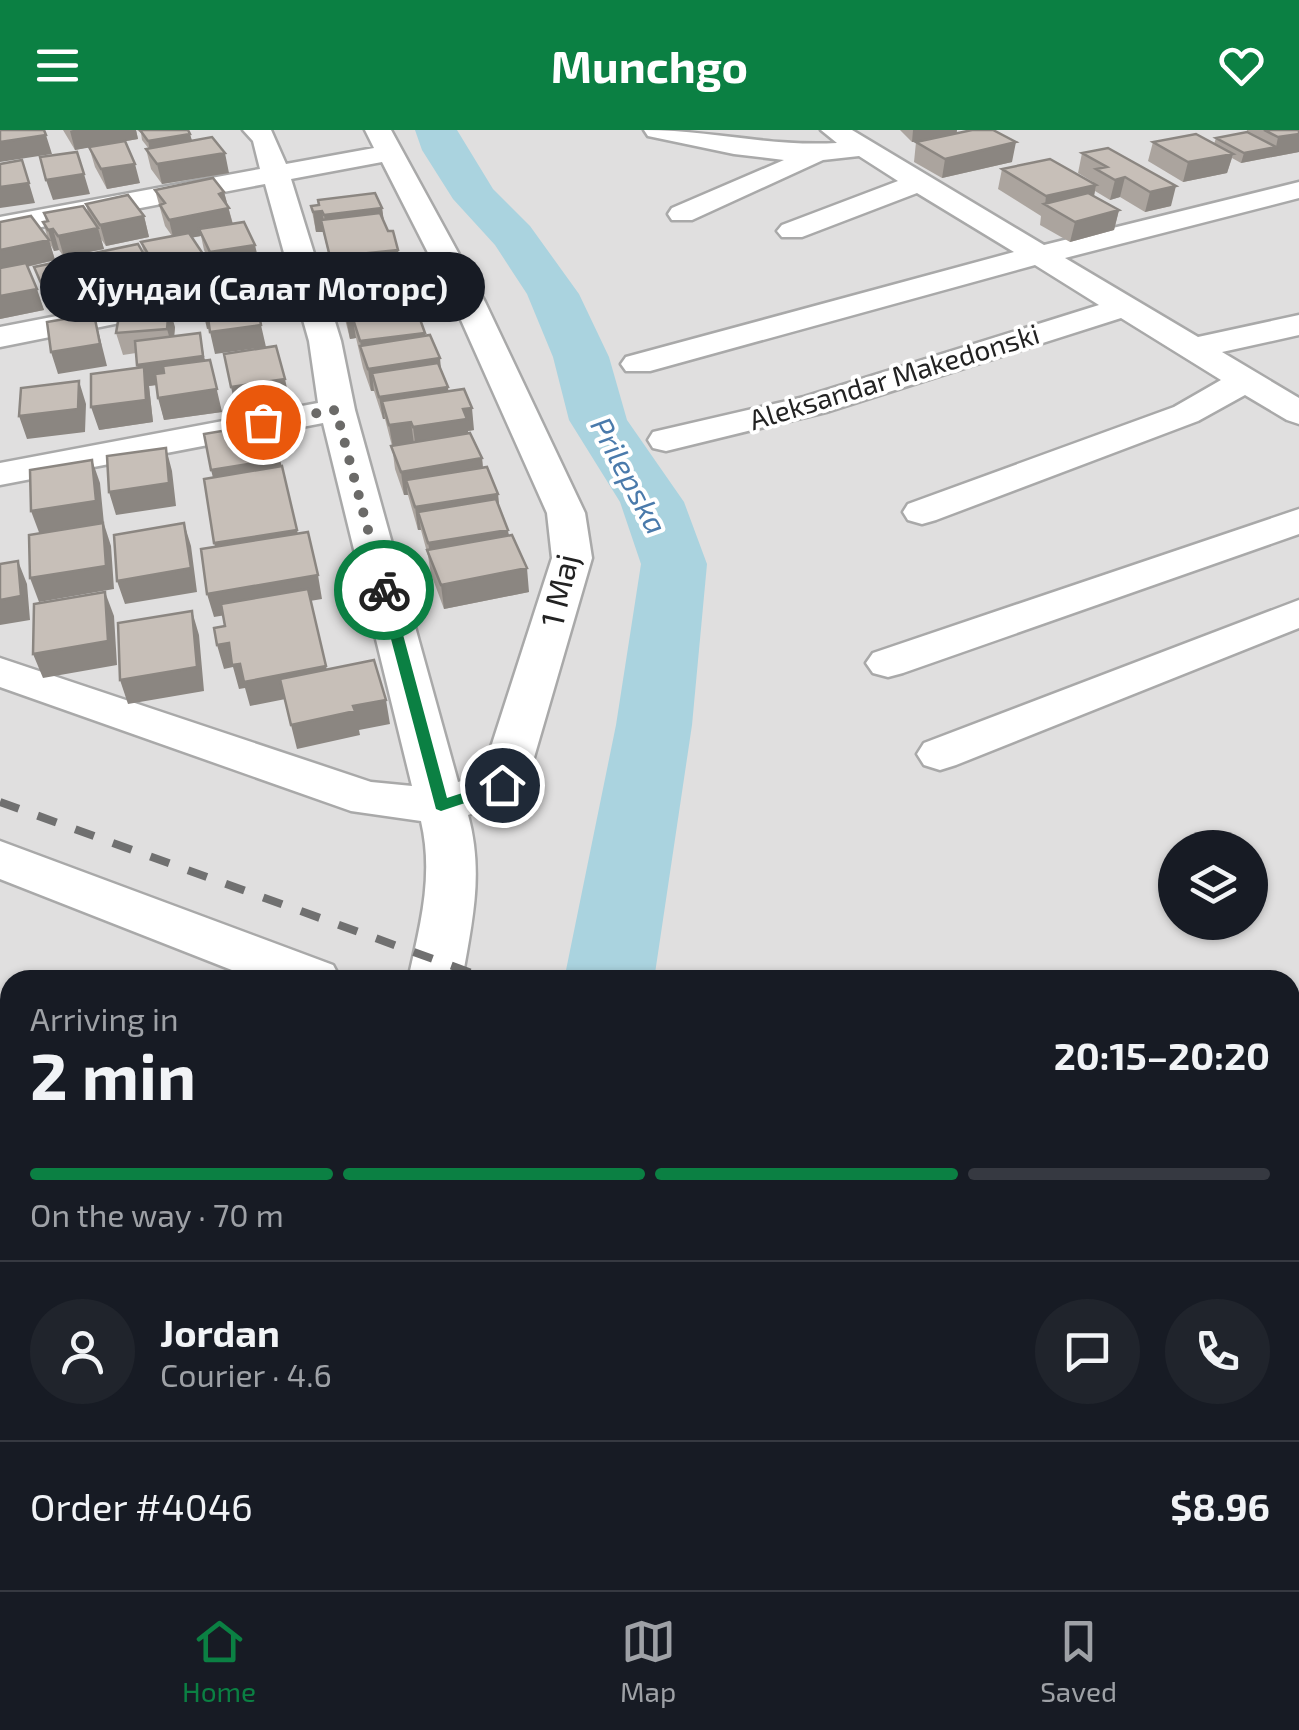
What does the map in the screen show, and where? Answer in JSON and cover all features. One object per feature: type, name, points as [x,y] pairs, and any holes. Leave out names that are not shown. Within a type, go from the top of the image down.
[{"type":"street","points":[[256,130],[265,138],[326,342],[336,410],[452,848],[453,889],[437,970]]},
{"type":"street","points":[[657,130],[762,152],[815,156],[863,148]]},
{"type":"street","points":[[834,130],[1299,413]]},
{"type":"street","points":[[0,226],[274,174],[386,141]]},
{"type":"street","name":"1 Maj","points":[[386,141],[469,302],[566,513],[572,558],[502,785],[441,806]]},
{"type":"street","points":[[682,214],[815,156]]},
{"type":"street","points":[[792,231],[917,183]]},
{"type":"street","points":[[638,364],[1036,255],[1299,190]]},
{"type":"street","points":[[0,338],[304,277]]},
{"type":"street","name":"Aleksandar Makedonski","points":[[666,440],[814,405],[1121,308]]},
{"type":"street","points":[[1191,349],[1299,325]]},
{"type":"street","points":[[922,512],[1186,414],[1244,381]]},
{"type":"street","points":[[0,474],[336,410]]},
{"type":"street","points":[[888,662],[1299,522]]},
{"type":"street","points":[[940,754],[1299,613]]},
{"type":"street","points":[[0,672],[368,799],[441,806]]},
{"type":"street","points":[[0,859],[288,970]]},
{"type":"shaded area","points":[[0,130],[1299,130],[1299,970],[0,970]]},
{"type":"building","points":[[0,130],[44,130],[46,135],[0,142]]},
{"type":"building","points":[[140,130],[188,130],[190,134],[148,141]]},
{"type":"building","points":[[972,130],[993,130],[1016,142],[945,159],[916,142]]},
{"type":"building","points":[[1264,130],[1299,130],[1299,134],[1278,137]]},
{"type":"building","points":[[1247,132],[1276,147],[1244,153],[1216,138]]},
{"type":"building","points":[[1196,134],[1233,154],[1188,162],[1153,142]]},
{"type":"building","points":[[212,137],[225,153],[157,164],[146,149]]},
{"type":"building","points":[[125,141],[135,164],[101,169],[89,147]]},
{"type":"building","points":[[1108,148],[1176,186],[1150,192],[1125,177],[1115,180],[1096,169],[1107,167],[1082,153]]},
{"type":"building","points":[[77,152],[84,174],[46,180],[40,157]]},
{"type":"building","points":[[1050,159],[1096,185],[1046,196],[1002,169]]},
{"type":"building","points":[[22,160],[29,183],[0,187],[0,164]]},
{"type":"building","points":[[213,178],[224,192],[219,194],[229,208],[169,220],[160,205],[165,203],[155,190]]},
{"type":"building","points":[[375,193],[382,208],[324,215],[322,211],[313,212],[311,206],[319,205],[318,200]]},
{"type":"building","points":[[1088,193],[1119,210],[1075,222],[1044,204]]},
{"type":"building","points":[[128,195],[144,216],[100,225],[86,204]]},
{"type":"building","points":[[83,206],[98,228],[58,236],[43,222],[48,221],[44,213]]},
{"type":"building","points":[[380,213],[388,231],[393,231],[398,250],[330,257],[321,220]]},
{"type":"building","points":[[31,216],[49,240],[0,250],[0,222]]},
{"type":"building","points":[[244,222],[255,245],[210,252],[199,229]]},
{"type":"building","points":[[189,233],[205,257],[156,267],[141,242]]},
{"type":"building","points":[[138,244],[153,270],[104,280],[90,254]]},
{"type":"building","points":[[78,258],[89,281],[44,290],[34,267]]},
{"type":"building","points":[[26,263],[37,289],[0,296],[0,268]]},
{"type":"building","points":[[404,264],[412,283],[341,293],[334,274]]},
{"type":"building","points":[[256,280],[261,300],[202,307],[199,287]]},
{"type":"building","points":[[410,288],[418,308],[346,318],[340,297]]},
{"type":"building","points":[[257,304],[261,325],[210,332],[207,311]]},
{"type":"building","points":[[169,306],[167,329],[116,333],[120,310]]},
{"type":"building","points":[[417,311],[425,333],[360,341],[353,319]]},
{"type":"building","points":[[94,314],[100,344],[51,352],[47,322]]},
{"type":"building","points":[[200,333],[203,356],[137,365],[135,341]]},
{"type":"building","points":[[430,335],[440,358],[368,369],[360,346]]},
{"type":"building","points":[[276,346],[285,379],[231,387],[224,354]]},
{"type":"building","points":[[210,360],[217,389],[158,398],[155,374],[164,373],[163,366]]},
{"type":"building","points":[[438,363],[448,387],[379,397],[372,373]]},
{"type":"building","points":[[144,367],[146,400],[91,407],[91,374]]},
{"type":"building","points":[[79,381],[78,409],[19,416],[21,388]]},
{"type":"building","points":[[464,389],[472,408],[463,409],[467,419],[413,427],[411,422],[389,425],[382,401]]},
{"type":"building","points":[[270,423],[280,459],[211,470],[204,434]]},
{"type":"building","points":[[470,433],[482,458],[401,472],[391,446]]},
{"type":"building","points":[[166,448],[169,483],[109,492],[107,456]]},
{"type":"building","points":[[92,460],[96,501],[31,511],[30,470]]},
{"type":"building","points":[[282,466],[297,530],[214,543],[204,479]]},
{"type":"building","points":[[487,467],[498,494],[415,507],[406,480]]},
{"type":"building","points":[[496,499],[508,530],[428,543],[418,512]]},
{"type":"building","points":[[103,523],[106,566],[30,578],[29,535]]},
{"type":"building","points":[[184,523],[191,568],[117,581],[114,535]]},
{"type":"building","points":[[308,532],[318,575],[207,594],[201,549]]},
{"type":"building","points":[[512,535],[527,568],[441,585],[427,550]]},
{"type":"building","points":[[18,561],[21,596],[0,600],[0,564]]},
{"type":"building","points":[[308,589],[326,666],[244,682],[240,664],[232,665],[229,643],[217,645],[214,628],[225,626],[221,604]]},
{"type":"building","points":[[105,592],[108,641],[33,654],[34,604]]},
{"type":"building","points":[[192,611],[197,667],[120,680],[118,623]]},
{"type":"building","points":[[374,660],[386,700],[291,725],[280,679]]},
{"type":"waterway","name":"Prilepska","points":[[436,130],[444,150],[476,199],[513,236],[553,294],[581,357],[598,420],[652,502],[674,564],[654,725],[611,970]]},
{"type":"railway","points":[[0,802],[463,970]]},
{"type":"way so far","points":[[263,422],[336,410],[384,590]]},
{"type":"place","name":"Хјундаи (Салат Моторс)","points":[[263,422]]},
{"type":"route","points":[[384,590],[441,806],[502,785]]}]
